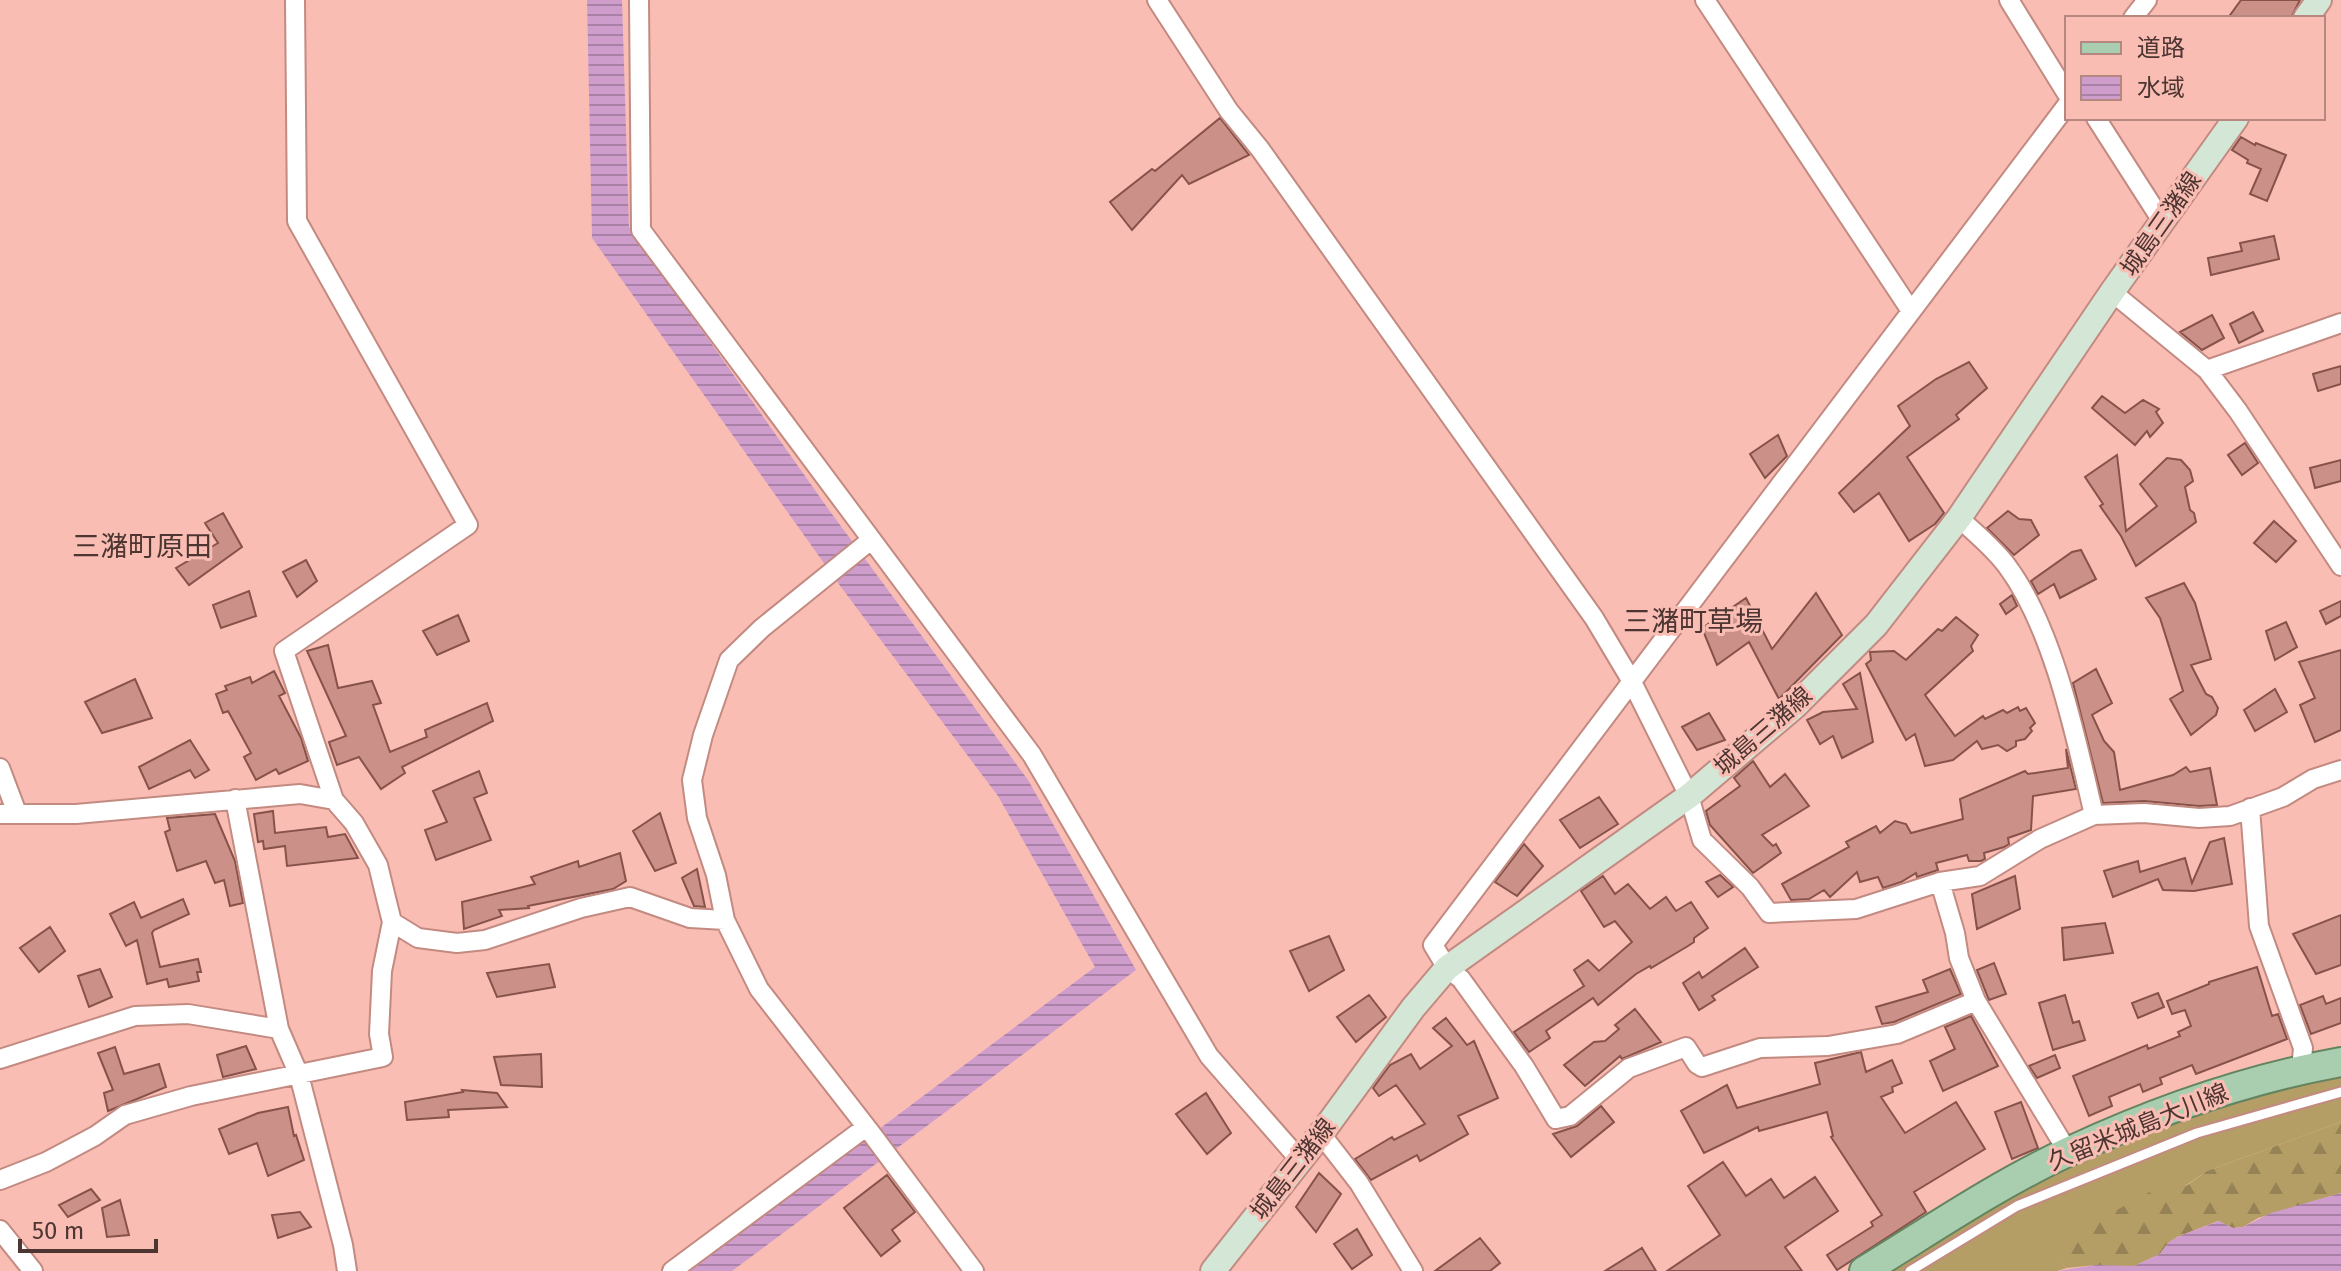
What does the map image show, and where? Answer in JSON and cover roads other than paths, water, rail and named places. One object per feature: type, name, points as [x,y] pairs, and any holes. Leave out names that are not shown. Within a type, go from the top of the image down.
[{"type":"main road","name":"城島三潴線","points":[[1213,1271],[1321,1134],[1413,1008],[1447,968],[1689,796],[1795,706],[1876,625],[1959,518],[2112,292],[2235,120]]},
{"type":"main road","name":"久留米城島大川線","points":[[1864,1271],[2068,1152],[2193,1099],[2301,1069],[2341,1062]]},
{"type":"street","points":[[0,1180],[95,1136],[125,1115],[191,1096],[299,1075],[351,1061],[383,1057],[379,1034],[382,971],[392,922],[378,865],[354,823],[334,800],[284,651],[468,525],[297,221],[295,0]]},
{"type":"street","points":[[639,0],[641,230],[1032,755],[1209,1056],[1299,1159]]},
{"type":"street","points":[[1157,0],[1229,111],[1269,162],[1594,618],[1631,680],[1689,796],[1702,840],[1750,887],[1769,913],[1856,909],[1940,882],[1980,876],[2040,839],[2094,815],[2230,816],[2283,797],[2313,779],[2341,770]]},
{"type":"street","points":[[1705,0],[1911,311]]},
{"type":"street","points":[[2009,0],[2065,91]]},
{"type":"street","points":[[2135,16],[2147,0]]},
{"type":"street","points":[[1976,1001],[1897,1034],[1828,1046],[1760,1048],[1702,1067],[1686,1047],[1629,1068],[1570,1116],[1556,1119],[1524,1066],[1461,979],[1447,968],[1433,945],[2065,108]]},
{"type":"street","points":[[2097,120],[2162,221]]},
{"type":"street","points":[[2112,292],[2207,370],[2238,411],[2341,566]]},
{"type":"street","points":[[2207,370],[2341,323]]},
{"type":"street","points":[[1959,518],[2007,565],[2040,624],[2074,733],[2094,815]]},
{"type":"street","points":[[871,540],[762,628],[729,660],[703,735],[692,780],[697,818],[716,875],[725,920],[759,989],[972,1270]]},
{"type":"street","points":[[0,768],[9,813],[76,814],[300,794],[334,800]]},
{"type":"street","points":[[235,799],[279,1029],[299,1075],[347,1271]]},
{"type":"street","points":[[2250,808],[2259,926],[2303,1048],[2301,1069]]},
{"type":"street","points":[[1940,882],[1959,958],[1976,1001],[2068,1152]]},
{"type":"street","points":[[392,922],[418,938],[457,943],[485,940],[581,908],[630,897],[690,918],[725,920]]},
{"type":"street","points":[[0,1059],[135,1016],[188,1014],[279,1029]]},
{"type":"street","points":[[672,1271],[868,1130]]},
{"type":"street","points":[[1321,1134],[1359,1183],[1413,1271]]},
{"type":"street","points":[[0,1230],[33,1271]]},
{"type":"lane","points":[[1910,1271],[2017,1206],[2197,1133],[2341,1092]]},
{"type":"water","points":[[587,0],[622,0],[629,227],[829,510],[1028,780],[1136,970],[732,1271],[690,1271],[1095,967],[998,796],[841,587],[592,238]]},
{"type":"water","points":[[2341,1193],[2341,1271],[2057,1271],[2096,1265],[2134,1266],[2160,1254],[2177,1237],[2219,1221],[2233,1228],[2243,1227],[2271,1213]]},
{"type":"district","name":"三潴町原田","points":[[142,546]]},
{"type":"district","name":"三潴町草場","points":[[1693,621]]}]
